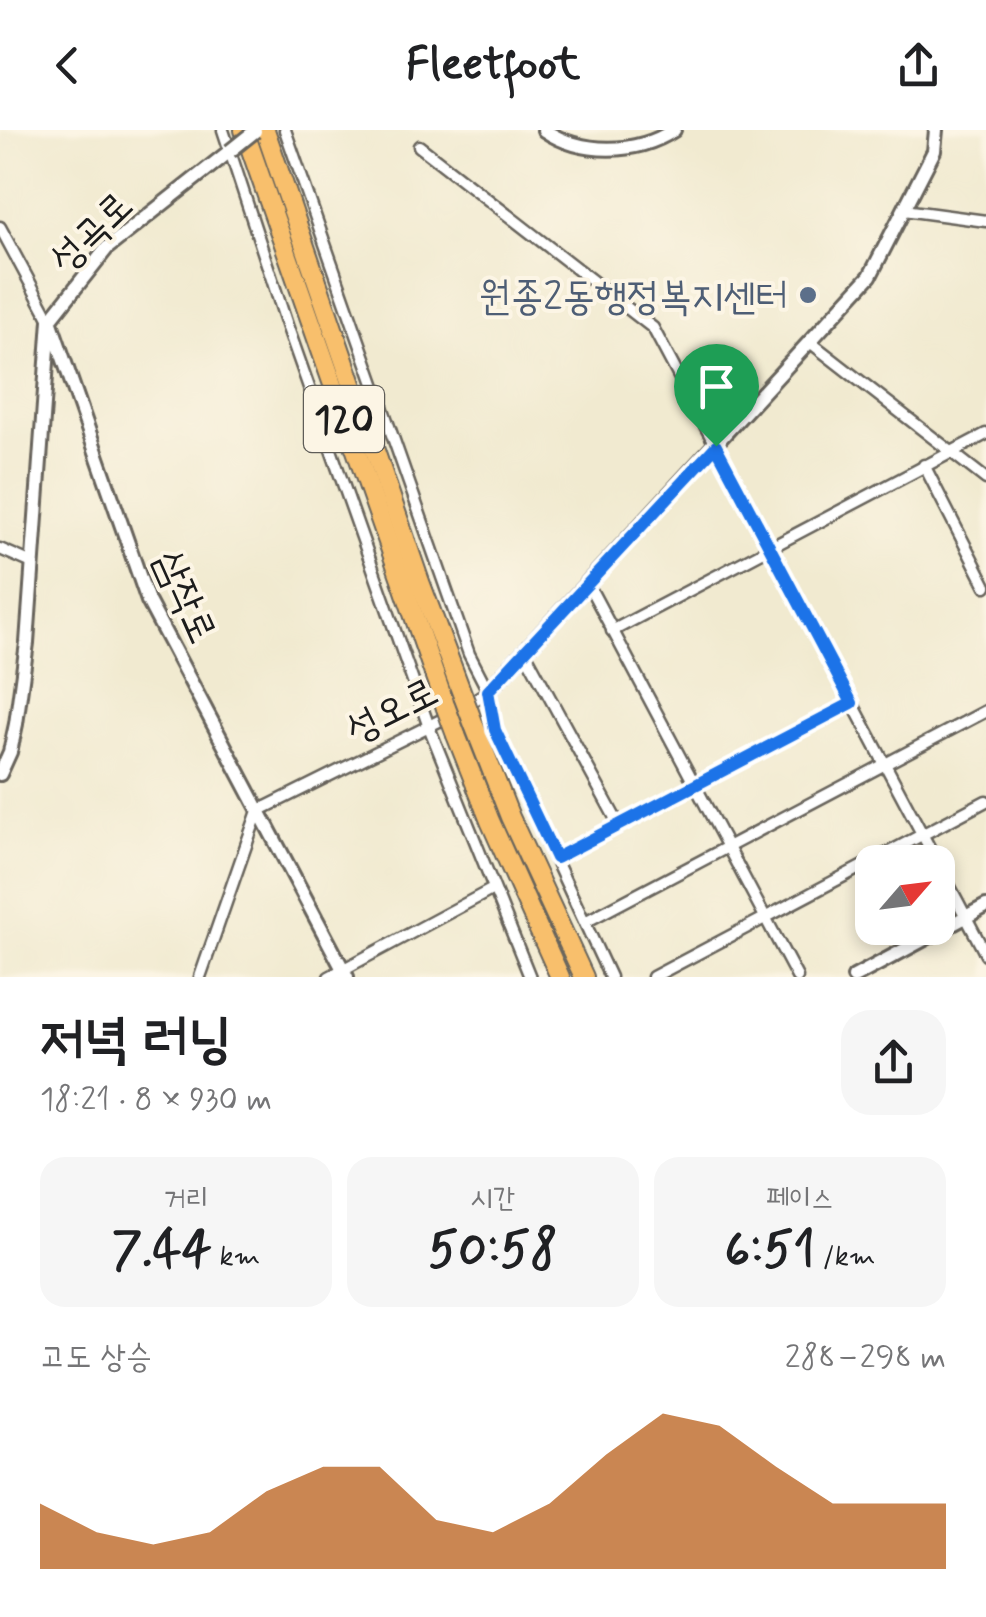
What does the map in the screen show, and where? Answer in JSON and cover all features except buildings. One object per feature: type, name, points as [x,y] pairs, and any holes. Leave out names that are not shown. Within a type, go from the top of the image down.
[{"type":"highway","name":"120","points":[[244,130],[456,735],[560,977]]},
{"type":"highway","name":"120","points":[[265,130],[420,582],[510,817],[584,977]]},
{"type":"street","points":[[223,130],[288,328],[429,727],[530,977]]},
{"type":"street","name":"성곡로","points":[[0,774],[27,642],[50,320],[107,248],[256,130]]},
{"type":"street","points":[[285,130],[468,654],[488,691],[495,730],[610,977]]},
{"type":"street","points":[[544,130],[569,144],[602,149],[646,143],[674,130]]},
{"type":"street","name":"성오로","points":[[258,811],[429,727],[488,691],[870,276],[934,150],[936,130]]},
{"type":"street","points":[[419,146],[653,328],[927,845]]},
{"type":"street","points":[[904,210],[986,221]]},
{"type":"street","name":"삼작로","points":[[0,227],[50,320],[148,601],[345,973]]},
{"type":"street","points":[[810,342],[986,480]]},
{"type":"street","points":[[612,631],[986,434]]},
{"type":"street","points":[[924,465],[986,586]]},
{"type":"street","points":[[0,549],[32,563]]},
{"type":"street","points":[[588,584],[797,977]]},
{"type":"street","points":[[525,652],[619,825]]},
{"type":"street","points":[[556,858],[852,703]]},
{"type":"street","points":[[585,922],[986,712]]},
{"type":"street","points":[[654,977],[986,801]]},
{"type":"street","points":[[200,977],[258,811]]},
{"type":"street","points":[[328,977],[345,973],[493,889]]},
{"type":"street","points":[[955,896],[986,955]]},
{"type":"street","points":[[854,977],[986,906]]},
{"type":"place","name":"원종2동행정복지센터","points":[[808,295]]},
{"type":"route","points":[[716,446],[852,703],[556,858],[495,730],[488,691],[716,446]]}]
